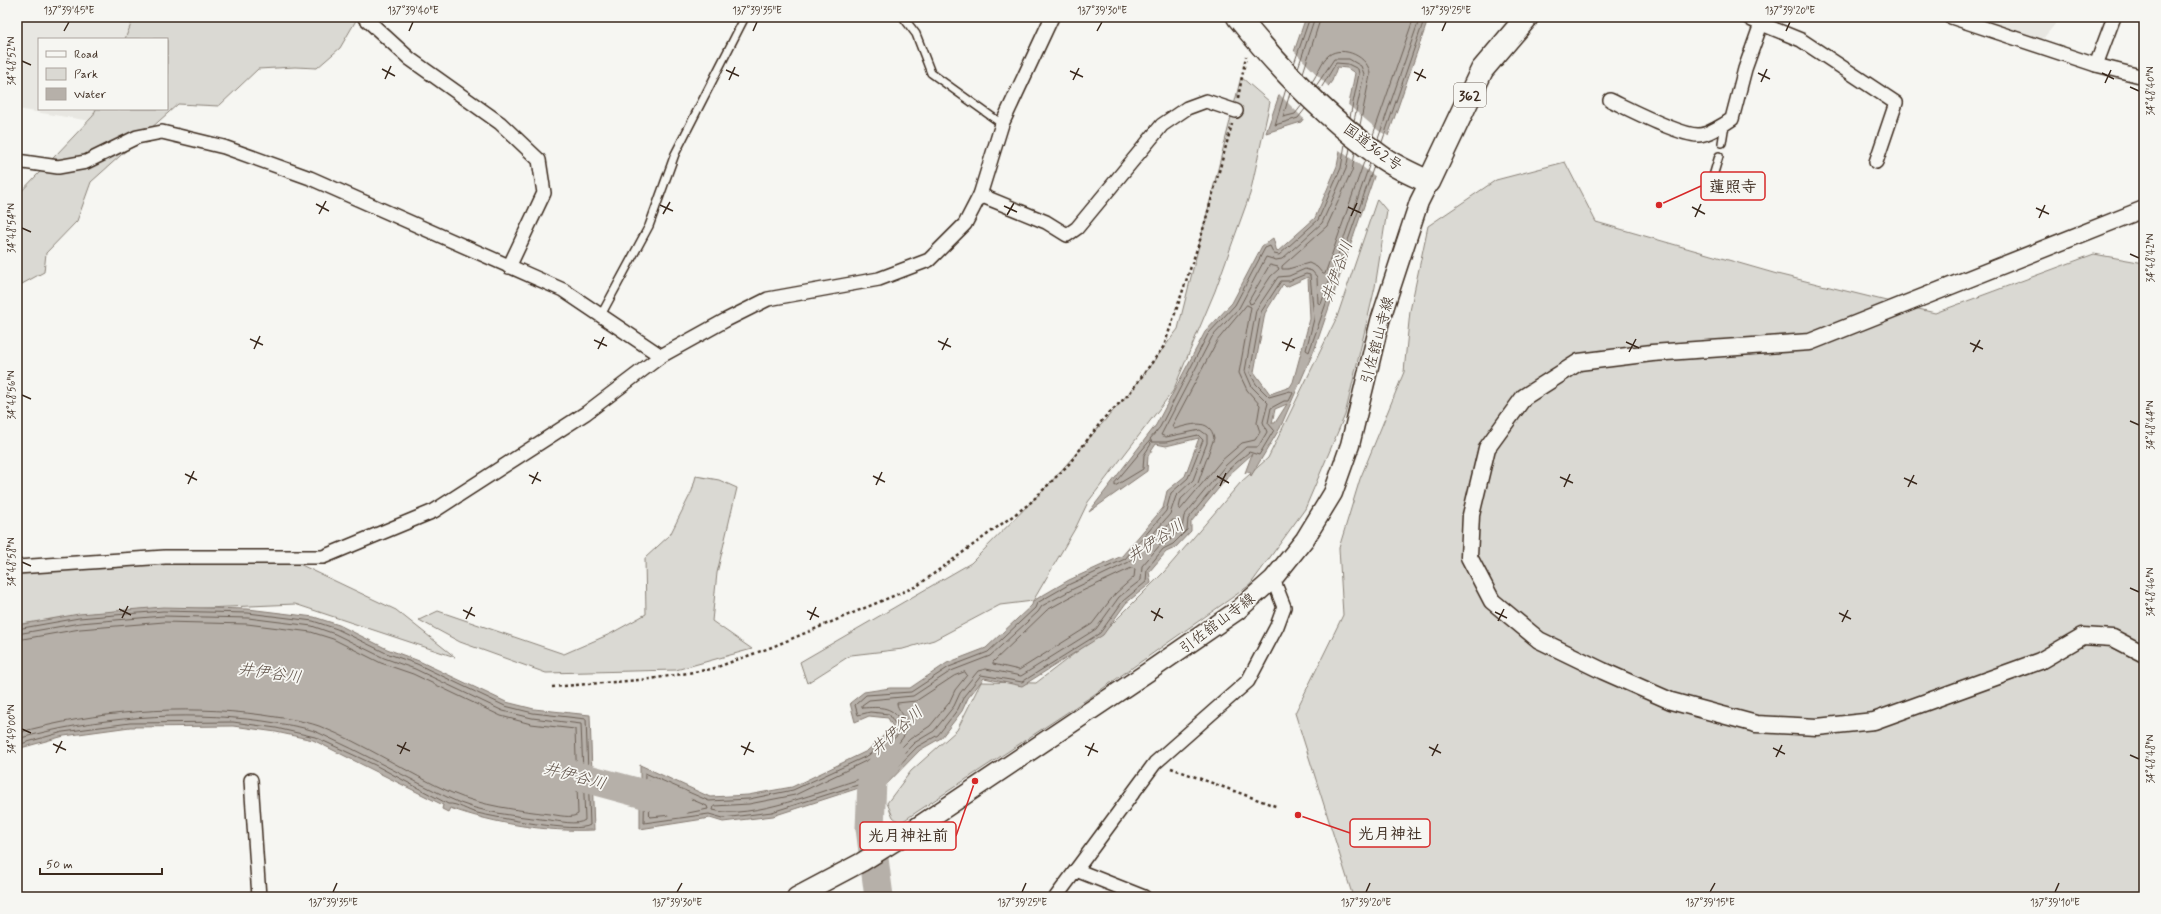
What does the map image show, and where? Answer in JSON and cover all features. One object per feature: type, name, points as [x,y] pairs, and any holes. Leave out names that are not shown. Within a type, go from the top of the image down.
[{"type":"highway","name":"国道362号","points":[[1238,17],[1261,44],[1311,97],[1349,131],[1380,156],[1405,171],[1429,182]]},
{"type":"highway","name":"362","points":[[1429,182],[1482,70],[1527,17]]},
{"type":"main road","name":"引佐舘山寺線","points":[[796,897],[862,862],[902,837],[1238,610],[1273,579],[1305,539],[1333,493],[1350,445],[1380,321],[1419,202],[1429,182]]},
{"type":"street","points":[[364,17],[410,59],[500,123],[539,160],[544,193],[509,267]]},
{"type":"street","points":[[17,567],[165,556],[323,557],[434,511],[586,412],[661,356],[726,320],[768,299],[879,279],[929,260],[964,224],[980,195],[1002,124],[1052,17]]},
{"type":"street","points":[[1748,17],[1800,40],[1896,103],[1876,162]]},
{"type":"street","points":[[1951,17],[2096,65],[2144,77]]},
{"type":"street","points":[[2096,65],[2114,17]]},
{"type":"street","points":[[1610,100],[1674,129],[1700,136],[1725,124],[1732,120],[1745,68],[1762,24]]},
{"type":"street","points":[[980,195],[1046,222],[1068,235],[1077,228],[1162,125],[1187,108],[1206,101],[1236,111]]},
{"type":"street","points":[[17,161],[58,167],[86,162],[136,137],[162,132],[224,147],[310,178],[563,290],[661,356]]},
{"type":"street","points":[[2144,209],[1810,342],[1652,353],[1579,362],[1524,397],[1487,448],[1471,515],[1469,557],[1492,601],[1539,640],[1671,702],[1756,724],[1817,728],[1874,721],[2040,661],[2083,636],[2113,638],[2144,654]]},
{"type":"street","points":[[1056,897],[1155,763],[1248,681],[1277,626],[1284,607],[1273,579]]},
{"type":"street","points":[[251,780],[259,897]]},
{"type":"street","points":[[1076,870],[1144,897]]},
{"type":"lane","points":[[601,315],[649,226],[675,154],[745,17]]},
{"type":"lane","points":[[903,17],[916,34],[931,73],[1002,124]]},
{"type":"lane","points":[[1722,143],[1725,124]]},
{"type":"lane","points":[[1711,183],[1719,156]]},
{"type":"path","points":[[552,687],[651,679],[712,669],[772,647],[917,586],[1029,504],[1069,464],[1104,418],[1129,394],[1164,346],[1201,237],[1236,111],[1246,56],[1261,44]]},
{"type":"path","points":[[1155,763],[1278,807]]},
{"type":"shaded area","points":[[17,17],[134,17],[125,38],[38,38],[38,110],[96,110],[91,121],[17,109]]},
{"type":"shaded area","points":[[1975,17],[2061,17],[2042,40]]},
{"type":"green space","points":[[134,17],[358,17],[340,48],[317,68],[295,67],[258,69],[219,106],[178,104],[91,182],[77,221],[46,253],[44,272],[22,284],[17,283],[17,196],[93,116],[96,110],[168,110],[168,38],[125,38]]},
{"type":"green space","points":[[1241,77],[1270,102],[1250,194],[1215,291],[1173,391],[1088,502],[1076,527],[1033,601],[1000,605],[934,640],[903,649],[851,655],[807,683],[800,662],[971,563],[1052,481],[1134,387],[1178,329]]},
{"type":"green space","points":[[1565,162],[1596,222],[1777,274],[1935,313],[2094,254],[2144,263],[2144,897],[1353,897],[1295,713],[1343,615],[1339,548],[1360,479],[1404,372],[1410,311],[1428,226],[1496,180]]},
{"type":"green space","points":[[1377,199],[1387,211],[1375,287],[1345,415],[1305,509],[1250,585],[1092,696],[900,823],[893,817],[887,803],[911,771],[957,730],[981,682],[1036,683],[1109,627],[1164,572],[1241,482],[1268,458],[1337,317]]},
{"type":"green space","points":[[696,476],[719,480],[737,488],[717,573],[712,621],[752,649],[676,670],[546,673],[460,642],[419,620],[438,611],[564,654],[610,634],[646,614],[645,558],[670,535],[692,491]]},
{"type":"green space","points":[[295,562],[396,610],[455,657],[295,604],[94,613],[17,625],[17,565]]},
{"type":"water","points":[[1306,17],[1429,17],[1315,348],[1280,428],[1251,476],[1250,472],[1245,473],[1252,454],[1232,472],[1191,522],[1191,531],[1175,548],[1166,552],[1149,572],[1151,583],[1126,603],[1103,635],[1022,686],[984,678],[968,698],[962,711],[941,738],[920,750],[879,792],[865,786],[773,816],[723,822],[710,818],[640,829],[640,765],[710,797],[748,795],[792,787],[867,751],[893,727],[888,718],[869,716],[855,722],[850,703],[864,692],[890,688],[910,688],[947,663],[986,648],[1032,605],[1033,601],[1069,580],[1122,556],[1163,508],[1167,491],[1185,476],[1199,438],[1166,446],[1156,444],[1148,456],[1147,471],[1089,512],[1156,425],[1205,332],[1232,303],[1262,246],[1273,238],[1277,252],[1315,218],[1337,166],[1355,73],[1347,68],[1337,67],[1332,81],[1301,122],[1266,133]],"holes":[[[1308,277],[1310,319],[1293,382],[1290,387],[1270,394],[1254,372],[1265,313],[1283,284],[1286,287]],[[1287,404],[1275,423],[1272,423],[1275,409]]]},
{"type":"water","points":[[163,607],[248,609],[314,617],[339,625],[387,649],[419,661],[506,702],[534,709],[590,715],[594,830],[558,830],[521,826],[467,814],[450,808],[448,812],[442,809],[443,805],[313,740],[276,732],[233,726],[130,727],[64,736],[17,749],[17,625],[79,614]]},
{"type":"pier","points":[[1293,50],[1329,87],[1305,120],[1278,93]]},
{"type":"pier","points":[[1346,103],[1379,131],[1390,137],[1376,177],[1338,149]]},
{"type":"waterway","points":[[879,897],[870,828],[872,781],[890,754]]},
{"type":"waterway","name":"井伊谷川","points":[[555,770],[677,803]]},
{"type":"place","name":"蓮照寺","points":[[1659,205]]},
{"type":"place","name":"光月神社前","points":[[975,781]]},
{"type":"place","name":"光月神社","points":[[1298,815]]}]
